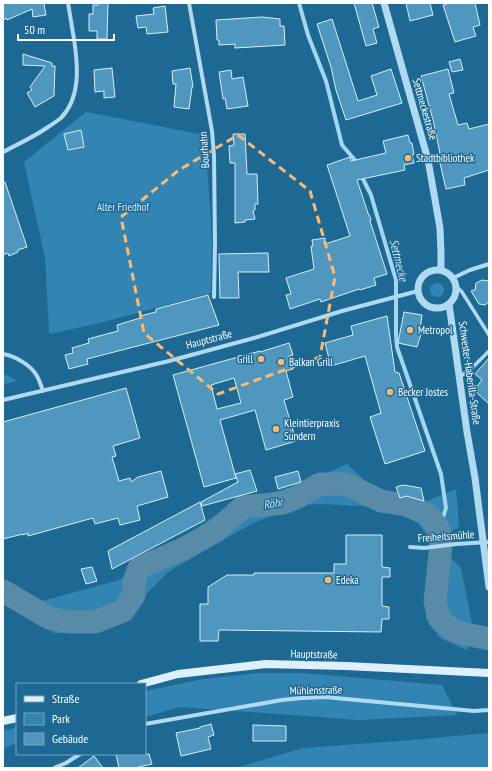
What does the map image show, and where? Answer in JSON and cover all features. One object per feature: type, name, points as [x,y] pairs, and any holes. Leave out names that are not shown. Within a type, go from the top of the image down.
[{"type":"main road","name":"Hauptstraße","points":[[145,683],[178,674],[266,664],[346,666],[489,673]]},
{"type":"main road","points":[[3,721],[16,718]]},
{"type":"street","points":[[3,152],[30,139],[60,119],[72,101],[77,78],[77,66],[68,3]]},
{"type":"street","name":"Bourhahn","points":[[189,3],[212,131],[214,156],[214,297]]},
{"type":"street","name":"Settmeckestraße","points":[[384,3],[428,160],[440,228],[442,252],[441,270]]},
{"type":"street","points":[[453,278],[470,270],[489,264]]},
{"type":"street","points":[[441,270],[449,273],[453,278],[456,286],[456,293],[454,299],[449,304],[444,307],[437,308],[426,304],[418,291],[419,284],[425,274],[430,271],[441,270]]},
{"type":"street","points":[[456,286],[462,292],[489,335]]},
{"type":"street","name":"Hauptstraße","points":[[3,400],[183,358],[418,291]]},
{"type":"street","name":"Schwester-Haberilla-Straße","points":[[449,304],[467,432],[486,542],[489,587]]},
{"type":"street","points":[[460,377],[489,352]]},
{"type":"street","points":[[3,354],[12,357],[32,369],[43,391]]},
{"type":"street","name":"Freiheitsmühle","points":[[410,547],[426,548],[486,542]]},
{"type":"street","name":"Mühlenstraße","points":[[146,724],[269,702],[325,697],[489,710]]},
{"type":"street","points":[[54,768],[66,763],[78,755]]},
{"type":"highlighted area","points":[[238,135],[310,191],[335,277],[320,357],[218,394],[144,333],[121,217],[179,170]]},
{"type":"green space","name":"Alter Friedhof","points":[[86,112],[205,135],[212,240],[211,293],[96,324],[49,334],[45,257],[24,162]]},
{"type":"green space","points":[[434,283],[440,283],[444,287],[444,293],[440,297],[434,297],[430,293],[430,287]]},
{"type":"green space","points":[[3,373],[17,381],[3,384]]},
{"type":"green space","points":[[347,464],[381,495],[399,500],[422,503],[456,489],[459,527],[451,532],[426,534],[413,517],[398,508],[323,504],[301,505],[251,524],[168,572],[120,621],[82,633],[54,633],[3,602],[3,578],[39,602],[119,580],[228,507],[311,480]]},
{"type":"green space","points":[[449,556],[461,568],[473,628],[472,643],[466,650],[440,638],[426,619],[428,557]]},
{"type":"green space","points":[[259,673],[302,673],[442,685],[457,715],[359,720],[180,707],[146,717],[146,691],[203,679]]},
{"type":"green space","points":[[16,727],[16,743],[3,749],[3,731]]},
{"type":"green space","points":[[489,733],[489,768],[235,768],[303,748]]},
{"type":"building","points":[[3,3],[46,3],[44,4],[46,15],[33,17],[32,9],[7,20],[6,18],[3,20]]},
{"type":"building","points":[[98,3],[108,3],[107,39],[97,39],[97,31],[89,31],[89,14],[93,14],[93,5],[98,5]]},
{"type":"building","points":[[354,3],[372,3],[379,27],[373,29],[377,43],[366,46]]},
{"type":"building","points":[[406,3],[430,3],[433,15],[410,21]]},
{"type":"building","points":[[450,3],[475,3],[480,25],[473,27],[476,36],[455,42],[443,5]]},
{"type":"building","points":[[165,6],[168,32],[147,34],[146,27],[138,28],[136,16],[154,14],[153,8]]},
{"type":"building","points":[[262,17],[280,19],[280,26],[284,26],[285,45],[235,48],[235,44],[219,45],[219,40],[217,40],[216,20]]},
{"type":"building","points":[[332,19],[358,101],[377,95],[371,76],[391,69],[402,103],[346,120],[317,24]]},
{"type":"building","points":[[23,54],[52,63],[52,66],[55,66],[54,96],[35,107],[27,93],[32,90],[30,87],[45,66],[23,65]]},
{"type":"building","points":[[460,59],[463,70],[452,72],[449,62]]},
{"type":"building","points":[[112,68],[115,97],[104,98],[104,91],[95,92],[94,70]]},
{"type":"building","points":[[190,68],[193,87],[189,109],[174,107],[176,84],[173,84],[172,71]]},
{"type":"building","points":[[448,69],[454,93],[449,94],[458,125],[467,123],[469,129],[489,124],[489,170],[464,178],[465,185],[446,189],[439,159],[441,158],[433,120],[421,76]]},
{"type":"building","points":[[231,70],[232,79],[243,77],[248,106],[227,109],[225,98],[223,99],[219,72]]},
{"type":"building","points":[[81,130],[84,147],[68,150],[64,134]]},
{"type":"building","points":[[233,134],[245,134],[247,174],[257,174],[258,204],[255,204],[255,210],[253,211],[255,219],[235,223],[235,163],[230,163],[229,146],[234,145]]},
{"type":"building","points":[[408,135],[410,143],[412,143],[414,163],[404,165],[405,170],[357,180],[371,219],[370,221],[387,274],[374,278],[376,285],[321,302],[320,299],[290,309],[286,295],[291,294],[286,278],[314,269],[311,246],[313,246],[312,240],[325,238],[325,244],[350,236],[327,165],[350,157],[351,161],[386,153],[383,141]]},
{"type":"building","points":[[3,182],[5,182],[27,247],[18,250],[18,252],[9,256],[8,253],[3,255]]},
{"type":"building","points":[[268,253],[269,272],[238,272],[239,298],[220,298],[219,254]]},
{"type":"building","points":[[482,280],[489,281],[489,302],[485,305],[479,304],[471,291],[475,290],[476,283]]},
{"type":"building","points":[[208,295],[219,325],[87,359],[88,364],[69,369],[65,355],[73,353],[72,348],[89,343],[88,339],[118,331],[117,325],[140,318],[140,316],[156,312],[156,309]]},
{"type":"building","name":"Metropol","points":[[404,312],[422,315],[420,330],[422,331],[417,347],[398,343]]},
{"type":"building","name":"Becker Jostes","points":[[387,316],[395,372],[399,373],[425,451],[385,464],[370,417],[381,413],[365,356],[331,366],[325,343],[353,335],[351,326]]},
{"type":"building","points":[[289,343],[293,355],[289,356],[293,369],[286,371],[293,397],[284,400],[296,441],[266,450],[255,410],[220,420],[236,478],[204,487],[173,375]],"holes":[[[234,378],[241,403],[217,409],[211,385]]]},
{"type":"building","points":[[489,358],[489,404],[474,390],[482,380],[475,374]]},
{"type":"building","points":[[126,388],[140,438],[113,446],[116,456],[112,457],[119,481],[130,478],[131,482],[138,477],[161,471],[168,497],[137,506],[140,520],[120,525],[118,518],[95,524],[93,518],[28,536],[28,533],[3,539],[3,422]]},
{"type":"building","points":[[250,470],[257,491],[202,506],[201,502],[238,482],[235,474]]},
{"type":"building","points":[[298,471],[301,482],[278,489],[275,477]]},
{"type":"building","points":[[403,485],[421,488],[424,501],[406,496],[400,498],[396,487]]},
{"type":"building","points":[[200,502],[205,520],[112,569],[108,551]]},
{"type":"building","points":[[346,535],[382,535],[382,567],[390,568],[390,577],[382,577],[382,606],[389,607],[389,619],[382,619],[381,632],[219,630],[218,641],[200,641],[200,604],[208,604],[208,587],[227,575],[254,575],[254,573],[334,573],[334,564],[346,564]]},
{"type":"building","points":[[92,567],[97,581],[86,584],[81,569]]},
{"type":"building","points":[[211,724],[214,735],[208,737],[211,749],[181,756],[176,733]]},
{"type":"building","points":[[253,725],[286,726],[286,741],[253,741]]},
{"type":"building","points":[[149,754],[152,764],[134,768],[119,768],[116,755]]},
{"type":"building","points":[[94,756],[103,768],[78,768]]},
{"type":"waterway","name":"Settmecke","points":[[299,3],[308,35],[326,81],[342,145],[357,165]]},
{"type":"waterway","name":"Settmecke","points":[[361,175],[371,195],[396,280],[397,347],[441,474],[446,508],[439,530]]},
{"type":"waterway","name":"Röhr","points":[[3,591],[49,618],[69,622],[95,622],[123,611],[134,595],[134,581],[139,568],[183,549],[214,532],[243,507],[283,503],[296,498],[320,484],[346,484],[381,501],[406,505],[429,515],[439,530],[441,545],[435,601],[439,618],[451,629],[461,633],[489,639]]},
{"type":"place","name":"Stadtbibliothek","points":[[408,158]]},
{"type":"place","name":"Metropol","points":[[410,330]]},
{"type":"place","name":"Grill","points":[[261,359]]},
{"type":"place","name":"Balkan Grill","points":[[281,362]]},
{"type":"place","name":"Becker Jostes","points":[[390,392]]},
{"type":"place","name":"Kleintierpraxis Sundern","points":[[276,429]]},
{"type":"place","name":"Edeka","points":[[328,580]]}]
